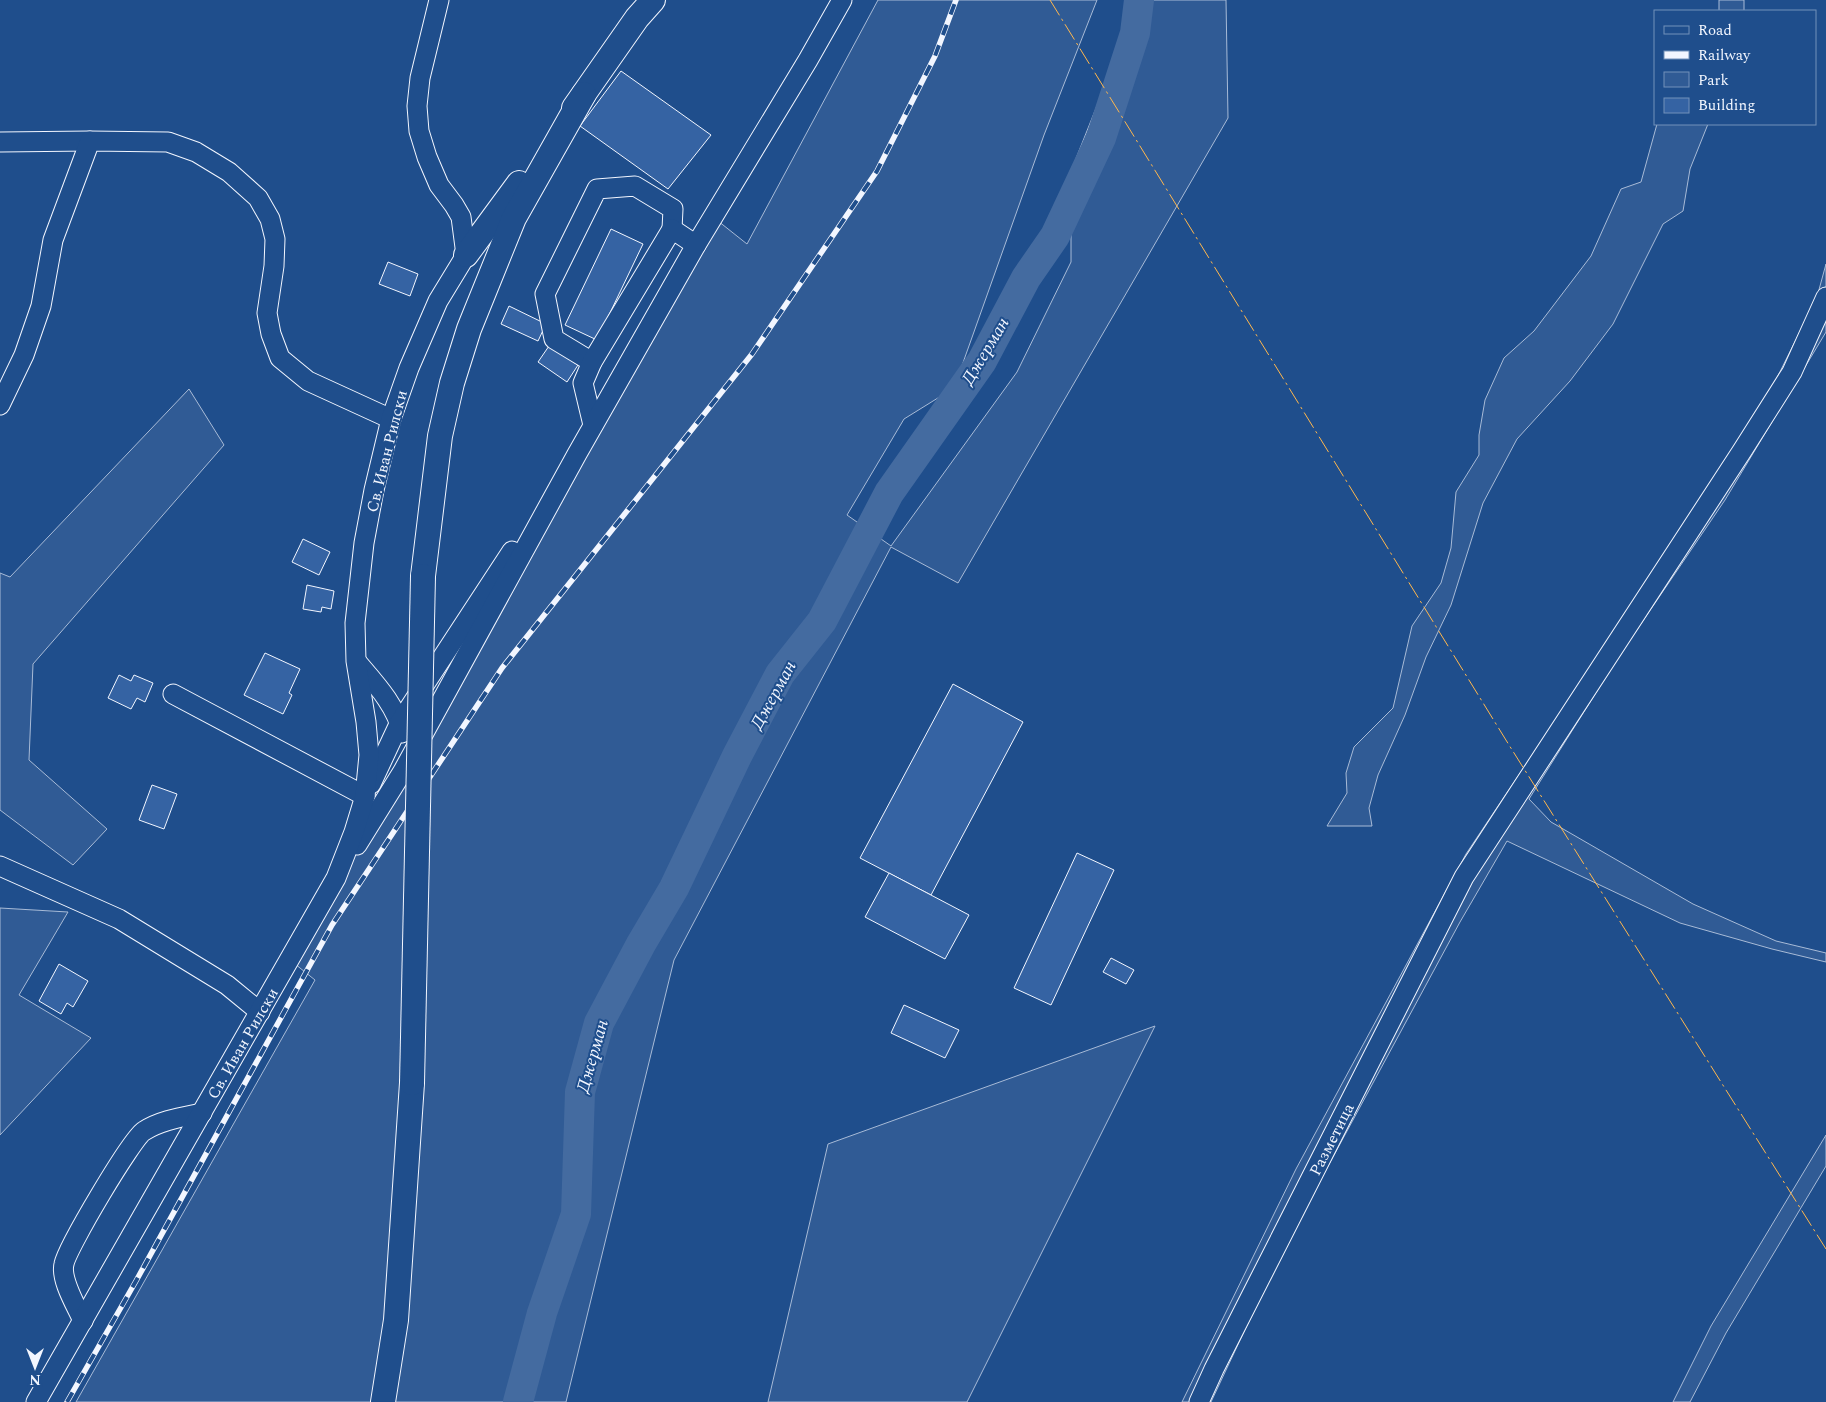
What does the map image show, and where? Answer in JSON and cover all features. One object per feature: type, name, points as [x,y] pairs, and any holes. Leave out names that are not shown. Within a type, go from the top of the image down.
[{"type":"main road","points":[[466,255],[584,94],[636,18],[653,0]]},
{"type":"main road","points":[[382,1402],[396,1320],[412,1083],[422,576],[440,436],[463,347],[484,289],[514,218],[584,94]]},
{"type":"main road","points":[[466,255],[474,255],[481,260],[484,269],[484,289]]},
{"type":"street","points":[[439,0],[420,78],[417,106],[419,131],[427,157],[439,185],[461,217],[466,255]]},
{"type":"street","points":[[336,878],[403,771],[593,424],[696,245],[808,60],[842,0]]},
{"type":"street","points":[[0,405],[24,355],[41,306],[53,240],[90,141]]},
{"type":"street","points":[[0,142],[168,142],[196,152],[230,172],[258,198],[270,219],[274,239],[274,266],[266,313],[280,358],[308,381],[391,419]]},
{"type":"street","points":[[592,362],[554,339],[545,294],[597,189],[635,186],[673,209],[672,229],[592,362],[583,383],[593,424]]},
{"type":"street","points":[[672,229],[696,245]]},
{"type":"street","name":"Св. Иван Рилски","points":[[36,1402],[336,878],[354,832],[365,796],[369,754],[356,661],[355,623],[364,543],[374,490],[391,419],[408,368],[438,301],[466,255]]},
{"type":"street","name":"Разметица","points":[[1199,1402],[1464,877],[1792,372],[1826,297]]},
{"type":"street","points":[[173,694],[365,796],[400,722],[577,454]]},
{"type":"street","points":[[356,661],[372,680],[400,722],[404,745],[403,771]]},
{"type":"street","points":[[0,866],[119,919],[227,985],[260,1012]]},
{"type":"street","points":[[83,1321],[67,1285],[63,1266],[72,1244],[117,1167],[142,1131],[162,1122],[202,1113]]},
{"type":"green space","points":[[878,0],[1097,0],[1044,135],[954,388],[904,419],[847,515],[891,546],[1017,372],[1071,262],[1071,171],[1139,0],[1226,0],[1228,118],[958,583],[891,547],[674,960],[566,1402],[76,1402],[315,980],[290,960],[713,217],[747,244]]},
{"type":"green space","points":[[1719,0],[1744,0],[1744,10],[1719,10]]},
{"type":"green space","points":[[1657,125],[1708,125],[1690,169],[1683,211],[1663,224],[1613,324],[1570,381],[1517,439],[1483,503],[1451,605],[1426,657],[1405,715],[1378,775],[1369,808],[1372,826],[1327,826],[1347,793],[1346,773],[1354,747],[1393,708],[1412,626],[1441,583],[1451,548],[1456,492],[1479,455],[1479,435],[1485,400],[1504,358],[1534,331],[1591,256],[1621,189],[1641,182]]},
{"type":"green space","points":[[1826,264],[1826,332],[1725,500],[1621,653],[1529,799],[1551,822],[1693,904],[1776,941],[1826,953],[1826,962],[1680,923],[1507,841],[1460,922],[1280,1255],[1211,1402],[1182,1402],[1296,1169],[1466,854],[1633,604],[1766,400],[1817,297]]},
{"type":"green space","points":[[189,389],[224,445],[33,664],[29,760],[107,829],[73,865],[0,810],[0,573],[10,577]]},
{"type":"green space","points":[[0,908],[68,912],[19,995],[91,1038],[0,1135]]},
{"type":"green space","points":[[1155,1026],[967,1402],[768,1402],[828,1144]]},
{"type":"green space","points":[[1826,1135],[1826,1166],[1726,1333],[1690,1402],[1673,1402],[1711,1326]]},
{"type":"building","points":[[621,71],[711,135],[668,189],[580,126]]},
{"type":"building","points":[[611,229],[643,244],[597,340],[565,325]]},
{"type":"building","points":[[388,262],[418,274],[410,296],[379,284]]},
{"type":"building","points":[[509,306],[546,324],[538,341],[501,324]]},
{"type":"building","points":[[549,346],[578,365],[567,382],[538,362]]},
{"type":"building","points":[[303,539],[330,552],[319,575],[292,562]]},
{"type":"building","points":[[307,585],[334,591],[331,609],[322,607],[321,612],[303,609]]},
{"type":"building","points":[[265,653],[300,669],[289,693],[292,695],[283,714],[244,695]]},
{"type":"building","points":[[119,675],[131,681],[134,675],[153,683],[145,702],[137,698],[131,709],[108,698]]},
{"type":"building","points":[[953,684],[1023,722],[931,895],[860,858]]},
{"type":"building","points":[[152,785],[177,794],[164,829],[139,820]]},
{"type":"building","points":[[1077,853],[1114,870],[1051,1005],[1014,988]]},
{"type":"building","points":[[889,873],[969,915],[945,959],[865,917]]},
{"type":"building","points":[[1111,958],[1134,970],[1126,984],[1103,972]]},
{"type":"building","points":[[59,964],[88,981],[73,1007],[67,1003],[61,1014],[39,1001]]},
{"type":"building","points":[[904,1005],[959,1030],[945,1058],[891,1033]]},
{"type":"waterway","name":"Джерман","points":[[518,1402],[542,1313],[576,1214],[580,1092],[599,1023],[641,944],[674,888],[737,756],[780,674],[822,621],[889,493],[982,361],[1026,278],[1055,236],[1101,138],[1135,33],[1139,0]]},
{"type":"railway","points":[[67,1402],[136,1281],[332,925],[502,668],[752,354],[877,171],[935,56],[956,0]]},
{"type":"power","points":[[1050,0],[1509,745],[1826,1249]]}]
